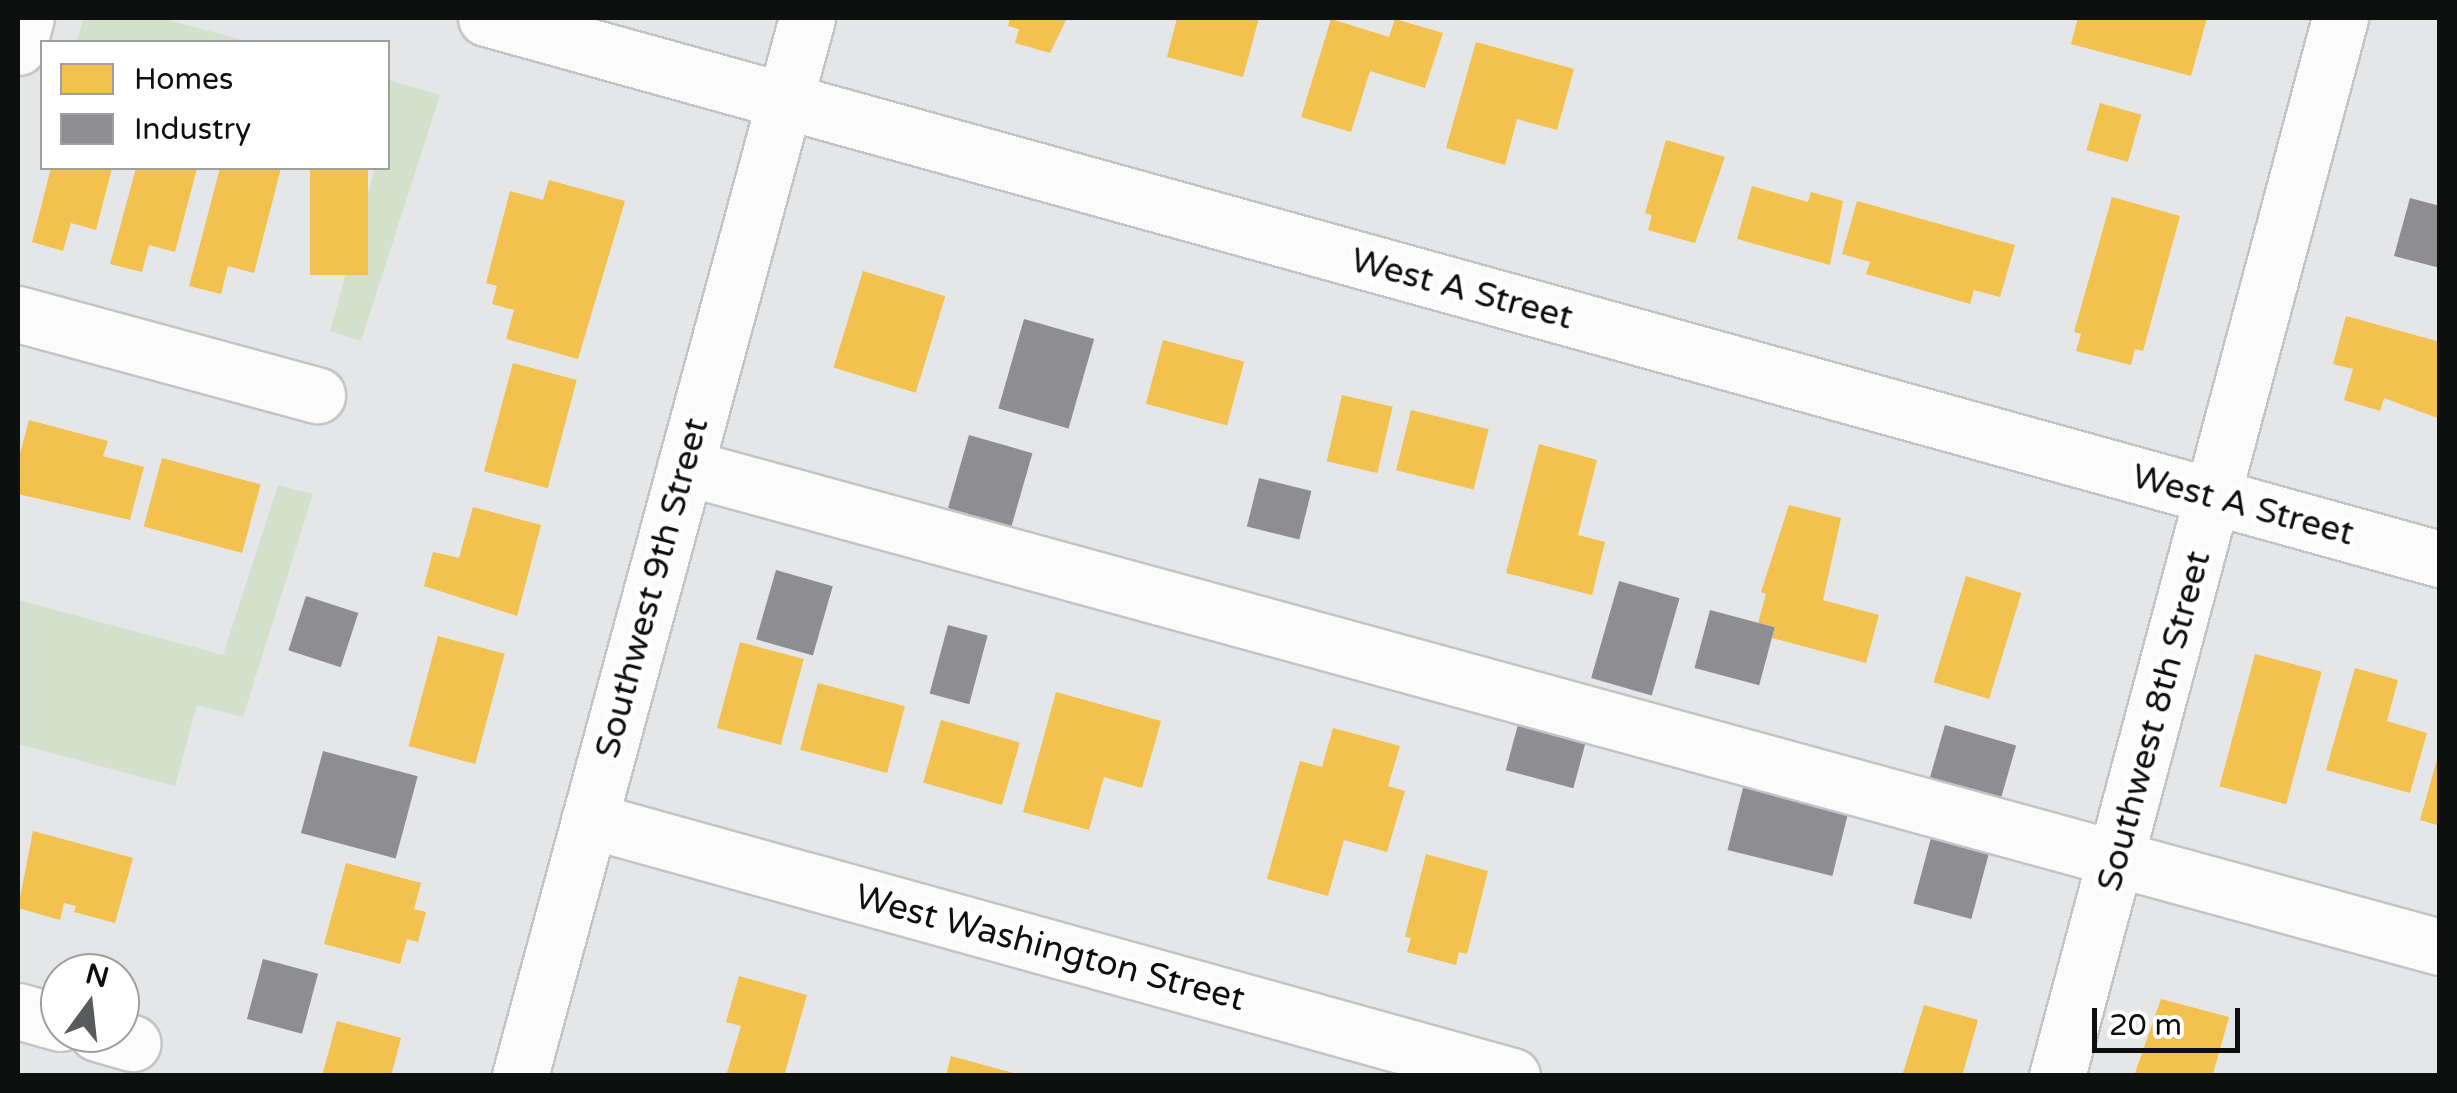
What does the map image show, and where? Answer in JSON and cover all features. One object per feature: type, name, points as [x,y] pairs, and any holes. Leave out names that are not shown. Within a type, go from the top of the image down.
[{"type":"street","points":[[18,47],[26,18]]},
{"type":"street","name":"West A Street","points":[[486,18],[2440,560]]},
{"type":"street","name":"Southwest 9th Street","points":[[520,1076],[807,18]]},
{"type":"street","name":"Southwest 8th Street","points":[[2057,1076],[2215,498],[2340,18]]},
{"type":"street","points":[[18,314],[317,394]]},
{"type":"street","points":[[685,467],[2440,947]]},
{"type":"street","name":"West Washington Street","points":[[589,820],[1512,1076]]},
{"type":"green space","points":[[83,18],[160,18],[242,40],[78,40]]},
{"type":"green space","points":[[390,81],[440,95],[361,341],[330,331],[374,170],[390,170]]},
{"type":"green space","points":[[278,485],[313,494],[243,717],[197,705],[175,786],[18,744],[18,600],[223,655]]},
{"type":"building: Homes","points":[[1010,18],[1067,18],[1050,53],[1015,43],[1019,29],[1008,26]]},
{"type":"building: Homes","points":[[1177,18],[1259,18],[1243,77],[1167,57]]},
{"type":"building: Homes","points":[[2078,18],[2207,18],[2191,76],[2071,44]]},
{"type":"building: Homes","points":[[1331,19],[1389,37],[1395,19],[1443,33],[1425,88],[1370,71],[1351,132],[1301,117]]},
{"type":"building: Homes","points":[[1476,42],[1574,69],[1557,130],[1517,119],[1505,165],[1446,148]]},
{"type":"building: Homes","points":[[2100,103],[2141,115],[2128,162],[2086,150]]},
{"type":"building: Homes","points":[[1666,140],[1725,157],[1695,243],[1648,230],[1652,215],[1645,213]]},
{"type":"building: Homes","points":[[50,170],[111,170],[96,230],[71,223],[63,251],[32,242]]},
{"type":"building: Homes","points":[[135,170],[196,170],[175,252],[149,245],[142,272],[110,264]]},
{"type":"building: Homes","points":[[219,170],[280,170],[254,273],[228,266],[221,294],[189,286]]},
{"type":"building: Homes","points":[[310,170],[368,170],[368,275],[310,275]]},
{"type":"building: Homes","points":[[549,180],[625,201],[578,359],[506,339],[514,310],[492,304],[497,286],[486,283],[510,191],[543,200]]},
{"type":"building: Homes","points":[[1752,186],[1808,202],[1811,192],[1843,201],[1830,265],[1737,239]]},
{"type":"building: Homes","points":[[2112,197],[2180,216],[2143,351],[2135,349],[2131,365],[2076,351],[2081,334],[2074,332]]},
{"type":"building: Homes","points":[[1857,201],[2015,245],[2000,297],[1974,290],[1970,304],[1866,274],[1870,262],[1842,254]]},
{"type":"building: Homes","points":[[863,271],[945,296],[916,393],[833,368]]},
{"type":"building: Homes","points":[[2346,316],[2440,342],[2440,419],[2384,398],[2380,411],[2344,400],[2353,369],[2333,364]]},
{"type":"building: Homes","points":[[1163,340],[1244,362],[1227,425],[1146,404]]},
{"type":"building: Homes","points":[[513,363],[577,380],[548,488],[484,471]]},
{"type":"building: Homes","points":[[1342,395],[1393,407],[1377,473],[1327,461]]},
{"type":"building: Homes","points":[[1411,410],[1489,429],[1474,490],[1396,470]]},
{"type":"building: Homes","points":[[29,420],[108,441],[103,456],[144,467],[130,520],[18,494],[18,461]]},
{"type":"building: Homes","points":[[1539,444],[1597,460],[1578,535],[1605,542],[1592,595],[1506,573]]},
{"type":"building: Homes","points":[[162,458],[261,484],[242,553],[144,527]]},
{"type":"building: Homes","points":[[1789,505],[1841,518],[1823,600],[1879,615],[1866,663],[1772,638],[1775,627],[1758,623],[1766,594],[1761,592]]},
{"type":"building: Homes","points":[[473,507],[541,525],[517,616],[424,586],[433,552],[459,558]]},
{"type":"building: Homes","points":[[1966,576],[2021,593],[1989,699],[1934,682]]},
{"type":"building: Homes","points":[[438,636],[505,654],[475,764],[408,746]]},
{"type":"building: Homes","points":[[740,642],[804,659],[781,745],[717,728]]},
{"type":"building: Homes","points":[[2255,654],[2322,672],[2286,804],[2220,786]]},
{"type":"building: Homes","points":[[2355,668],[2398,680],[2387,721],[2427,733],[2410,793],[2326,770]]},
{"type":"building: Homes","points":[[818,683],[905,706],[887,773],[800,750]]},
{"type":"building: Homes","points":[[1056,692],[1161,721],[1142,788],[1104,777],[1089,830],[1023,812]]},
{"type":"building: Homes","points":[[941,720],[1020,743],[1002,805],[923,782]]},
{"type":"building: Homes","points":[[1333,728],[1400,746],[1388,786],[1405,791],[1387,852],[1344,840],[1328,896],[1267,879],[1300,761],[1322,767]]},
{"type":"building: Homes","points":[[2440,756],[2440,826],[2420,820]]},
{"type":"building: Homes","points":[[33,831],[133,858],[115,923],[74,912],[76,906],[64,903],[60,920],[18,908]]},
{"type":"building: Homes","points":[[1426,854],[1488,871],[1467,954],[1459,952],[1456,965],[1407,952],[1411,938],[1405,937]]},
{"type":"building: Homes","points":[[346,863],[421,883],[414,909],[426,912],[418,942],[407,939],[400,964],[324,944]]},
{"type":"building: Homes","points":[[739,976],[807,995],[784,1076],[726,1076],[741,1026],[726,1022]]},
{"type":"building: Homes","points":[[2161,999],[2229,1017],[2213,1074],[2134,1076]]},
{"type":"building: Homes","points":[[1924,1005],[1978,1020],[1962,1076],[1902,1076]]},
{"type":"building: Homes","points":[[337,1021],[401,1038],[391,1076],[322,1076]]},
{"type":"building: Homes","points":[[951,1056],[1017,1074],[1017,1076],[946,1076]]},
{"type":"building: Industry","points":[[2410,198],[2440,206],[2440,268],[2394,256]]},
{"type":"building: Industry","points":[[1024,319],[1094,339],[1069,429],[998,408]]},
{"type":"building: Industry","points":[[969,435],[1032,453],[1011,526],[948,508]]},
{"type":"building: Industry","points":[[1259,478],[1311,491],[1299,540],[1247,527]]},
{"type":"building: Industry","points":[[776,570],[833,586],[813,655],[756,639]]},
{"type":"building: Industry","points":[[1619,581],[1680,598],[1652,695],[1591,678]]},
{"type":"building: Industry","points":[[306,596],[358,613],[341,667],[288,650]]},
{"type":"building: Industry","points":[[1710,610],[1775,627],[1759,685],[1694,668]]},
{"type":"building: Industry","points":[[948,625],[988,636],[969,704],[930,694]]},
{"type":"building: Industry","points":[[1520,717],[1588,735],[1573,788],[1506,770]]},
{"type":"building: Industry","points":[[1945,725],[2016,745],[2000,802],[1929,782]]},
{"type":"building: Industry","points":[[323,751],[418,776],[396,858],[301,833]]},
{"type":"building: Industry","points":[[1744,784],[1849,810],[1832,876],[1728,850]]},
{"type":"building: Industry","points":[[1932,834],[1990,850],[1971,919],[1913,904]]},
{"type":"building: Industry","points":[[263,959],[318,974],[302,1034],[247,1019]]}]
